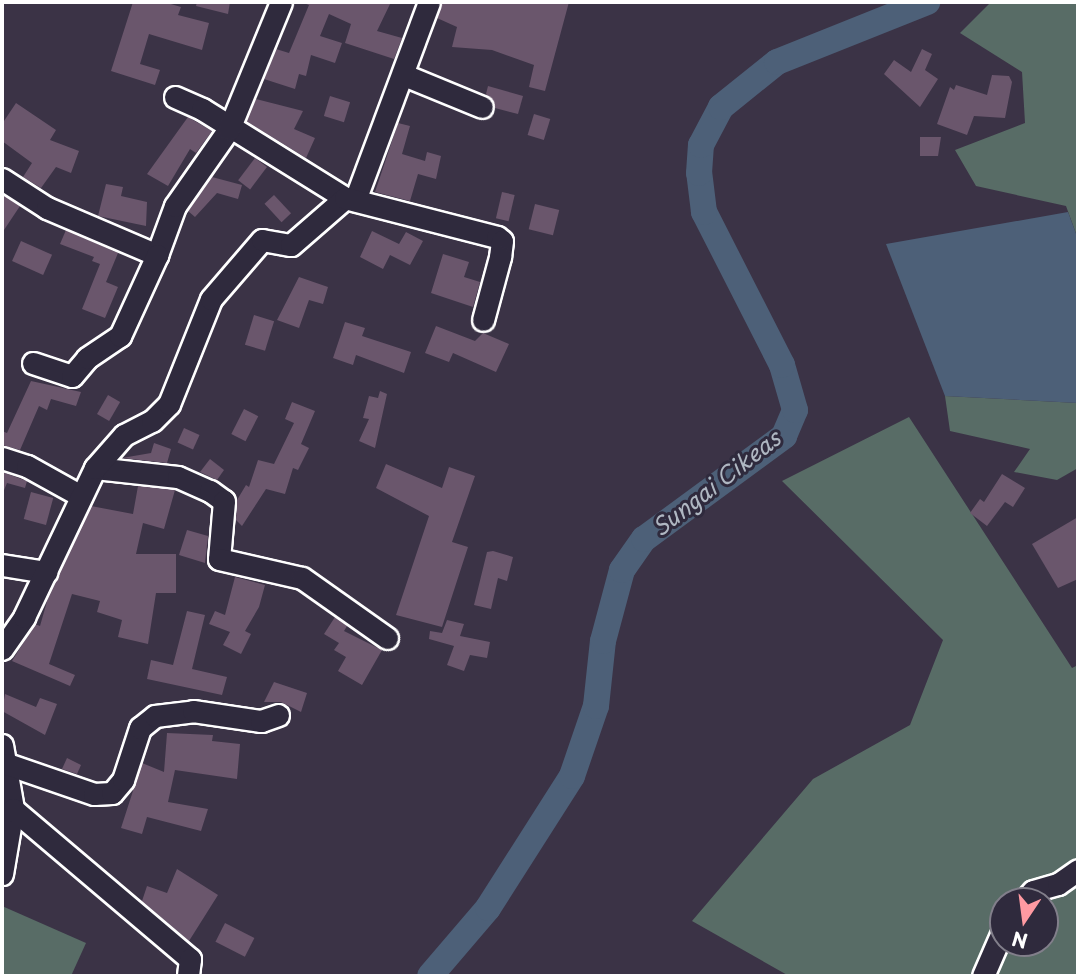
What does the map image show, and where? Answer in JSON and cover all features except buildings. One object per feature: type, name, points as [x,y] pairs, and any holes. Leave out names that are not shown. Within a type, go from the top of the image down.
[{"type":"street","points":[[33,363],[72,376],[87,358],[119,337],[157,255],[176,206],[229,129],[281,2]]},
{"type":"street","points":[[2,649],[46,572],[79,495],[95,468],[124,435],[152,421],[172,400],[194,334],[228,276],[262,240],[291,244],[350,199],[404,75],[429,2]]},
{"type":"street","points":[[404,75],[482,107]]},
{"type":"street","points":[[175,97],[202,109],[229,129],[350,199],[500,238],[498,270],[483,320]]},
{"type":"street","points":[[2,179],[47,208],[157,255]]},
{"type":"street","points":[[2,458],[27,466],[79,495]]},
{"type":"street","points":[[95,468],[178,477],[211,491],[224,501],[219,559],[302,578],[387,638]]},
{"type":"street","points":[[2,565],[46,572]]},
{"type":"street","points":[[5,755],[94,794],[112,793],[123,780],[140,728],[155,716],[193,712],[261,721],[278,715]]},
{"type":"street","points":[[2,874],[13,809],[5,755]]},
{"type":"street","points":[[13,809],[190,959],[188,976]]},
{"type":"street","points":[[1047,887],[1058,884],[1078,870]]},
{"type":"street","points":[[983,976],[991,957]]},
{"type":"green space","points":[[991,2],[1078,2],[1078,239],[1066,206],[976,186],[955,150],[1025,123],[1022,72],[960,33]]},
{"type":"green space","points":[[945,396],[1078,403],[1078,468],[1057,480],[1014,472],[1030,449],[950,431]]},
{"type":"green space","points":[[909,417],[1072,668],[1078,665],[1078,976],[789,976],[692,921],[813,779],[910,725],[943,640],[782,481]]},
{"type":"green space","points":[[2,906],[86,943],[71,976],[2,976]]},
{"type":"water","points":[[1068,212],[1078,239],[1078,403],[945,396],[886,244]]},
{"type":"waterway","name":"Sungai Cikeas","points":[[430,976],[488,908],[572,776],[596,706],[603,641],[622,570],[644,539],[784,436],[795,410],[782,365],[704,212],[699,173],[701,145],[721,107],[777,62],[927,2]]}]
